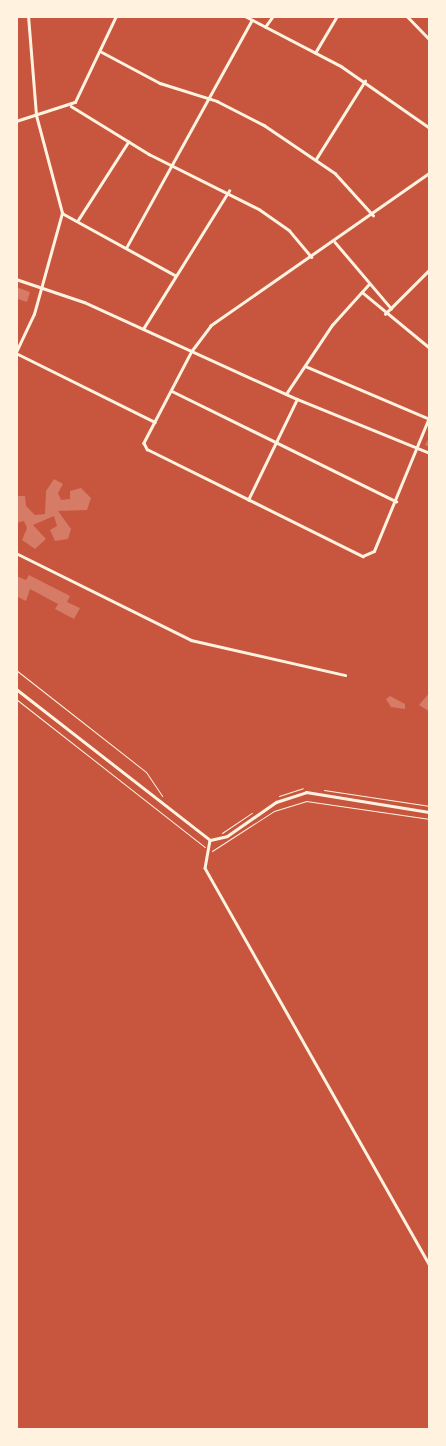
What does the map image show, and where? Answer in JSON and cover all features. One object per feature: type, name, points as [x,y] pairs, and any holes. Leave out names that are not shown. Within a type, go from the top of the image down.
[{"type":"street","points":[[28,16],[36,114],[62,213],[42,288],[16,352],[155,422]]},
{"type":"street","points":[[71,106],[116,16]]},
{"type":"street","points":[[245,16],[365,81],[430,128]]},
{"type":"street","points":[[265,27],[273,16]]},
{"type":"street","points":[[316,53],[337,16]]},
{"type":"street","points":[[407,16],[430,40]]},
{"type":"street","points":[[126,248],[211,100],[252,20]]},
{"type":"street","points":[[100,51],[160,83],[211,100],[264,125],[316,159],[348,185],[374,215]]},
{"type":"street","points":[[316,159],[365,81]]},
{"type":"street","points":[[16,121],[71,106],[128,142],[229,191],[289,230],[312,257]]},
{"type":"street","points":[[78,220],[128,142]]},
{"type":"street","points":[[305,366],[429,418],[415,445],[396,501],[371,555],[364,556],[248,500],[147,450],[144,443],[192,351],[236,306],[335,242],[429,175]]},
{"type":"street","points":[[143,329],[229,191]]},
{"type":"street","points":[[62,213],[78,220],[175,275]]},
{"type":"street","points":[[335,242],[368,285],[391,308]]},
{"type":"street","points":[[384,314],[430,269]]},
{"type":"street","points":[[16,280],[42,288],[143,329],[297,399],[415,445],[430,453]]},
{"type":"street","points":[[286,394],[332,325],[368,285]]},
{"type":"street","points":[[362,292],[384,314],[430,348]]},
{"type":"street","points":[[172,391],[396,501]]},
{"type":"street","points":[[248,500],[297,399]]},
{"type":"street","points":[[16,553],[191,640],[345,675]]},
{"type":"street","points":[[16,689],[210,840]]},
{"type":"street","points":[[210,840],[227,836],[276,802],[299,793],[430,812]]},
{"type":"street","points":[[210,840],[204,868],[430,1266]]},
{"type":"path","points":[[16,670],[146,772],[166,803]]},
{"type":"path","points":[[16,699],[207,848]]},
{"type":"path","points":[[274,799],[306,788]]},
{"type":"path","points":[[316,789],[430,806]]},
{"type":"path","points":[[212,851],[274,811],[306,801],[430,820]]},
{"type":"path","points":[[222,833],[254,812]]},
{"type":"building","points":[[16,287],[30,292],[27,302],[18,299]]},
{"type":"building","points":[[430,436],[430,447],[425,445]]},
{"type":"building","points":[[54,479],[63,484],[58,493],[61,500],[70,499],[70,491],[81,488],[91,498],[87,510],[58,511],[71,529],[68,539],[55,541],[50,530],[57,526],[54,516],[33,525],[46,539],[35,549],[22,540],[27,528],[24,521],[16,523],[16,496],[25,496],[26,506],[35,515],[45,514],[46,491]]},
{"type":"building","points":[[29,575],[70,596],[67,602],[80,608],[74,619],[55,609],[58,604],[30,589],[26,601],[16,596],[16,576],[26,580]]},
{"type":"building","points":[[430,692],[430,712],[419,705]]},
{"type":"building","points":[[390,696],[405,704],[405,709],[391,707],[386,699]]}]
